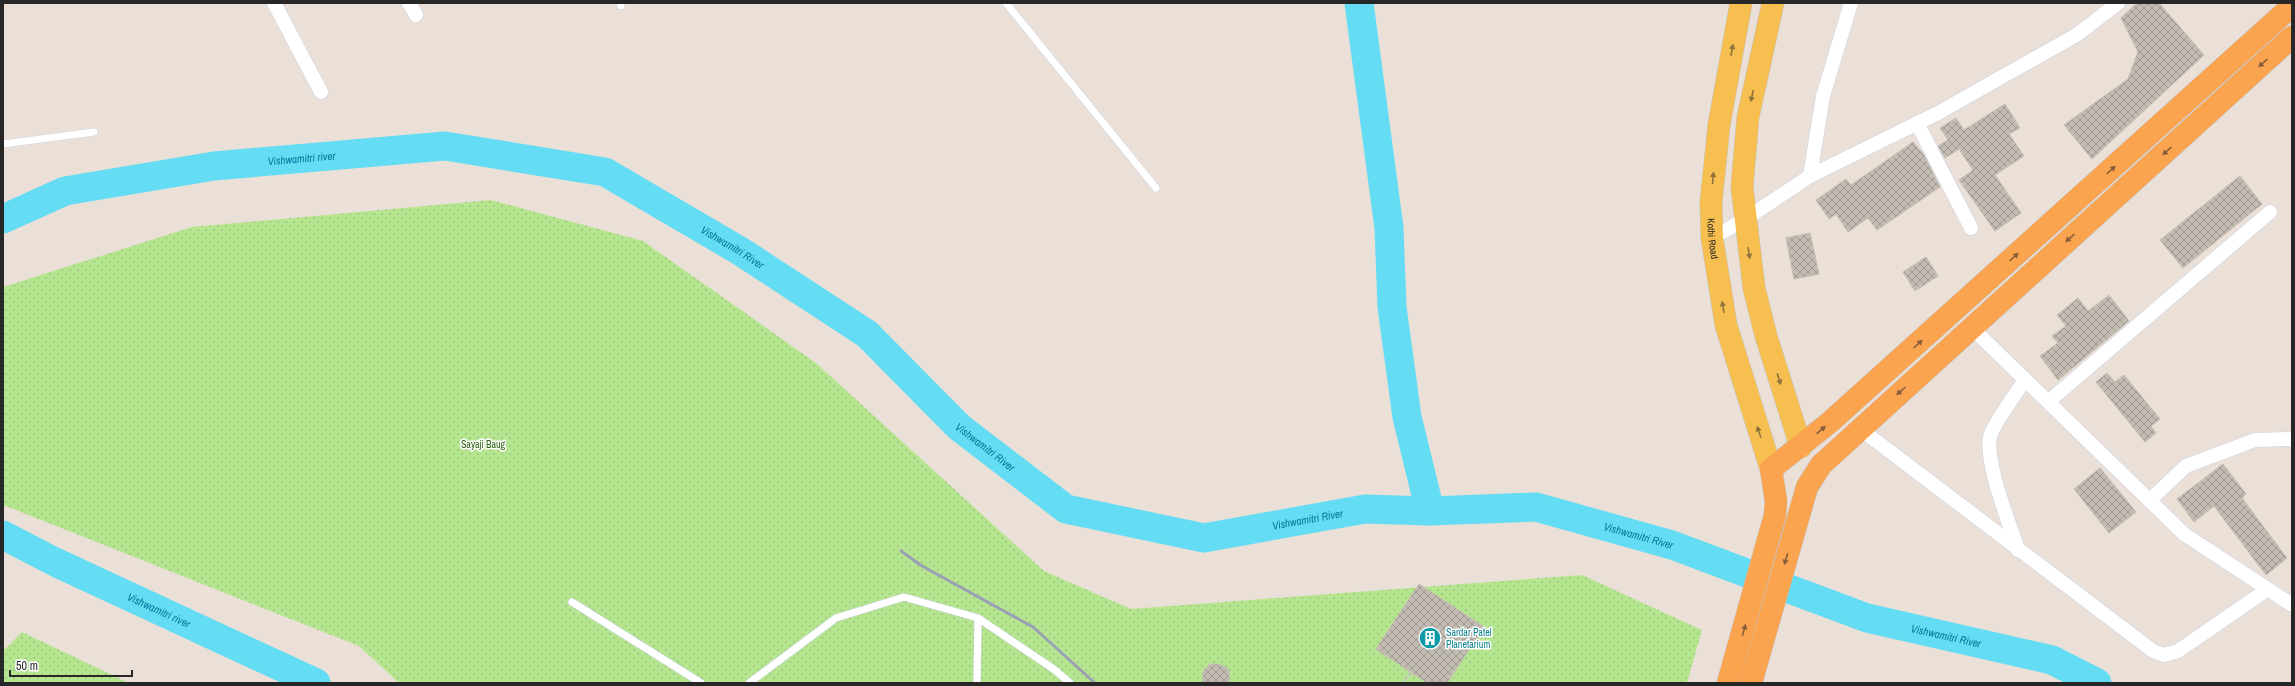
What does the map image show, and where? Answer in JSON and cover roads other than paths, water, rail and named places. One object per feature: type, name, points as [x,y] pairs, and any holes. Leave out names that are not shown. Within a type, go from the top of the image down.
[{"type":"highway","points":[[1742,676],[1776,508],[1771,469],[1801,447],[2292,6]]},
{"type":"highway","points":[[1776,508],[1811,478],[1821,465],[1860,428],[2292,37]]},
{"type":"highway","points":[[1742,676],[1811,478],[1801,447]]},
{"type":"main road","name":"Kothi Road","points":[[1741,3],[1719,125],[1711,202],[1712,238],[1726,325],[1771,469]]},
{"type":"main road","points":[[1773,3],[1748,117],[1742,187],[1744,220],[1754,288],[1764,329],[1801,447]]},
{"type":"street","points":[[274,3],[321,92]]},
{"type":"street","points":[[1810,176],[1823,96],[1851,3]]},
{"type":"street","points":[[1712,238],[1744,220],[1810,176],[1917,123],[2078,34],[2118,3]]},
{"type":"street","points":[[1917,123],[1972,228]]},
{"type":"street","points":[[2048,402],[2270,212]]},
{"type":"street","points":[[1971,327],[2184,534],[2292,605]]},
{"type":"street","points":[[2018,550],[1989,453],[1990,436],[2025,380]]},
{"type":"street","points":[[1860,428],[2137,641],[2153,651],[2164,655],[2178,651],[2268,589]]},
{"type":"street","points":[[2149,501],[2186,466],[2255,440],[2292,440]]},
{"type":"lane","points":[[1006,3],[1156,188]]},
{"type":"lane","points":[[3,144],[94,132]]},
{"type":"lane","points":[[749,683],[836,618],[904,597],[978,618],[1055,670],[1070,683]]},
{"type":"lane","points":[[572,602],[700,683]]},
{"type":"lane","points":[[977,683],[978,618]]},
{"type":"lane","points":[[762,673],[763,683]]},
{"type":"waterway","points":[[1359,3],[1389,228],[1392,307],[1407,417],[1430,511]]},
{"type":"waterway","name":"Vishwamitri River","points":[[3,219],[65,191],[214,166],[445,146],[605,172],[740,251],[867,334],[959,427],[1066,509],[1204,538],[1365,509],[1430,511],[1536,507],[1672,545],[1867,618],[2052,660],[2097,683]]},
{"type":"waterway","name":"Vishwamitri river","points":[[3,535],[55,562],[316,683]]},
{"type":"railway","points":[[901,551],[922,566],[1033,627],[1095,683]]},
{"type":"place","name":"Sardar Patel Planetarium","points":[[1430,638]]},
{"type":"park label","name":"Sayaji Baug","points":[[483,444]]}]
